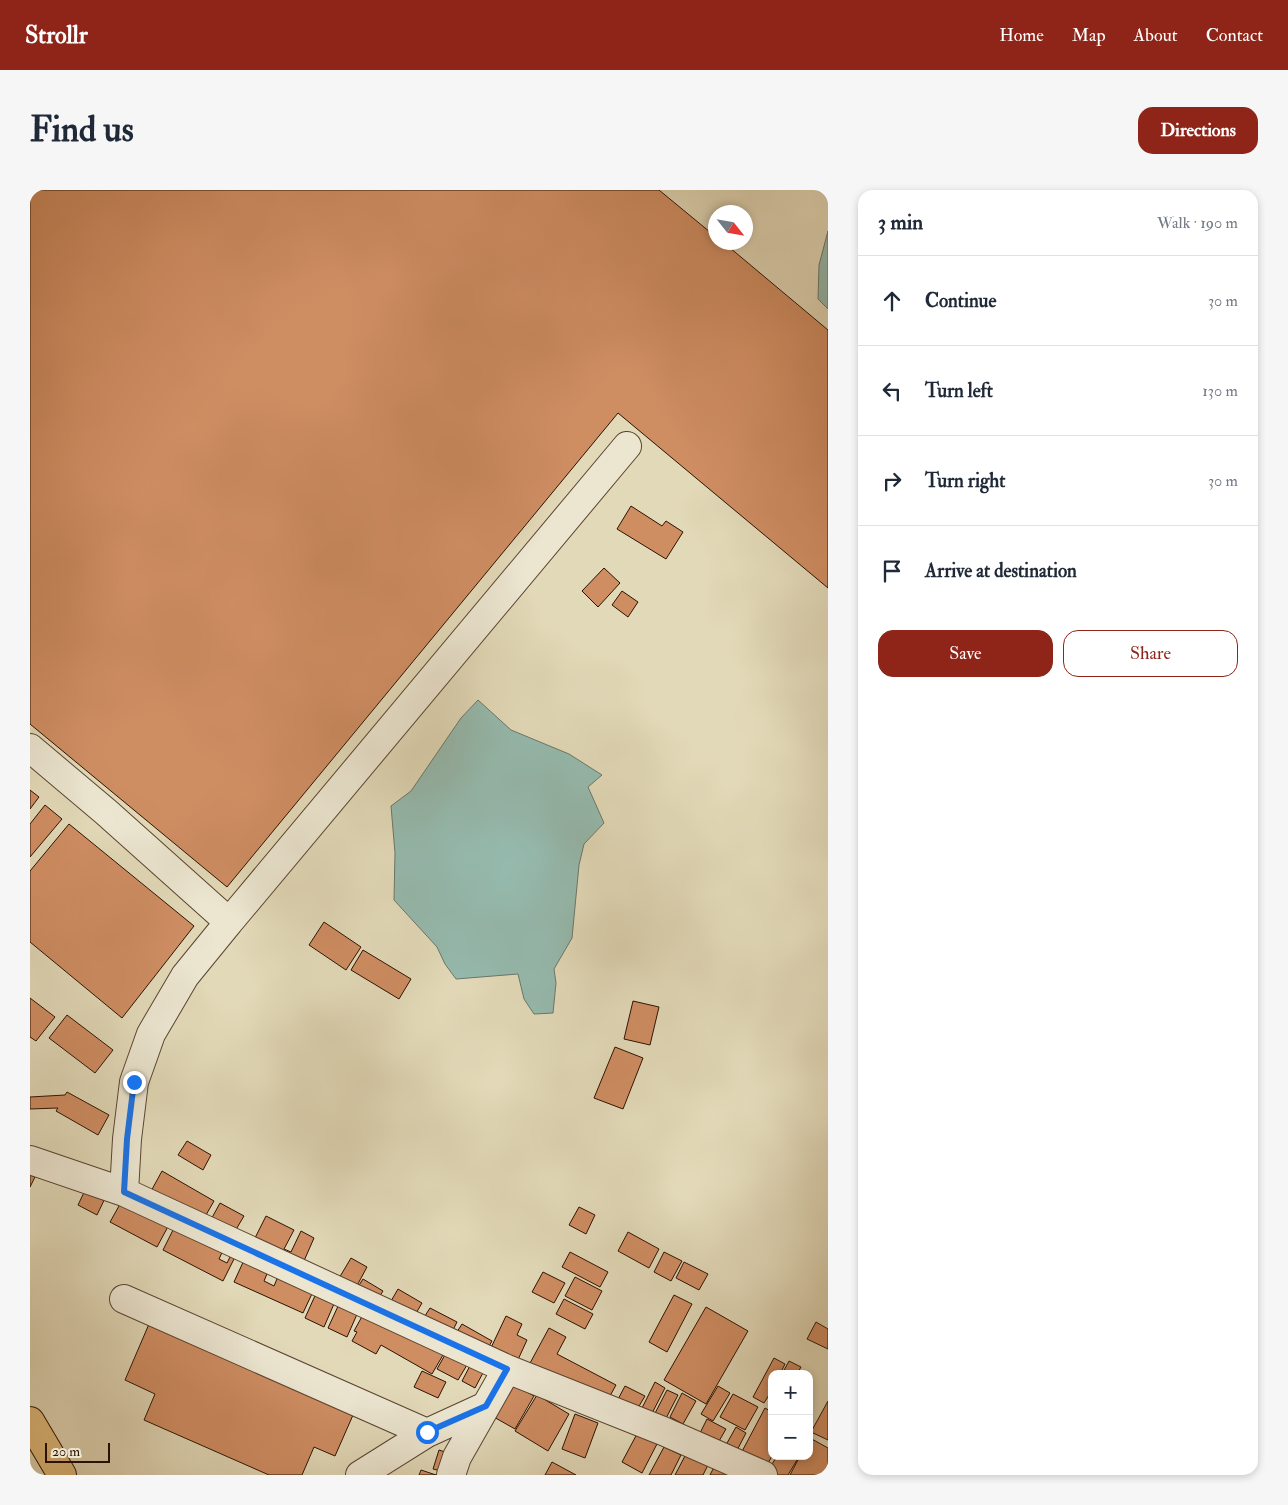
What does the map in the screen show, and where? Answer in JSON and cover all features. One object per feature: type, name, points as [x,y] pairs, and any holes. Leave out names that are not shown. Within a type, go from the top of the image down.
[{"type":"main road","points":[[30,1421],[62,1475]]},
{"type":"street","points":[[124,1192],[127,1139],[134,1082],[150,1034],[185,976],[228,922],[627,446]]},
{"type":"street","points":[[30,748],[106,812],[228,922]]},
{"type":"street","points":[[30,1160],[124,1192],[507,1369],[763,1475]]},
{"type":"street","points":[[124,1299],[427,1432]]},
{"type":"street","points":[[451,1475],[458,1457],[507,1369]]},
{"type":"street","points":[[360,1475],[427,1432],[486,1406]]},
{"type":"water","points":[[828,231],[828,309],[818,299],[819,265]]},
{"type":"water","points":[[478,700],[511,730],[569,754],[602,775],[588,787],[604,823],[584,844],[579,865],[572,938],[554,969],[556,983],[553,1013],[534,1014],[524,999],[518,974],[456,979],[445,964],[437,947],[394,900],[395,853],[391,806],[411,791],[461,718]]},
{"type":"building","points":[[30,190],[659,190],[708,230],[708,250],[733,250],[828,330],[828,588],[618,413],[227,887],[30,724]]},
{"type":"building","points":[[631,506],[662,526],[666,521],[683,532],[666,559],[617,529]]},
{"type":"building","points":[[604,568],[620,583],[598,607],[582,591]]},
{"type":"building","points":[[622,591],[638,602],[628,617],[612,605]]},
{"type":"building","points":[[30,790],[39,797],[30,809]]},
{"type":"building","points":[[45,805],[62,819],[30,857],[30,824]]},
{"type":"building","points":[[69,824],[194,926],[122,1018],[30,942],[30,871]]},
{"type":"building","points":[[324,922],[361,947],[346,970],[309,945]]},
{"type":"building","points":[[363,950],[411,979],[399,999],[351,970]]},
{"type":"building","points":[[30,998],[55,1017],[36,1041],[30,1037]]},
{"type":"building","points":[[633,1001],[659,1007],[650,1045],[624,1039]]},
{"type":"building","points":[[67,1015],[113,1050],[95,1073],[49,1038]]},
{"type":"building","points":[[615,1047],[643,1058],[623,1109],[594,1098]]},
{"type":"building","points":[[67,1092],[109,1115],[98,1135],[56,1111],[58,1108],[30,1109],[30,1097],[65,1095]]},
{"type":"building","points":[[187,1141],[211,1155],[203,1170],[178,1155]]},
{"type":"building","points":[[162,1171],[214,1201],[202,1222],[150,1193]]},
{"type":"building","points":[[30,1175],[35,1177],[30,1187]]},
{"type":"building","points":[[89,1182],[108,1192],[97,1215],[78,1205]]},
{"type":"building","points":[[124,1197],[171,1221],[157,1247],[110,1222]]},
{"type":"building","points":[[220,1203],[244,1216],[231,1238],[208,1225]]},
{"type":"building","points":[[579,1207],[595,1215],[586,1234],[569,1225]]},
{"type":"building","points":[[266,1216],[294,1230],[284,1249],[291,1252],[301,1231],[314,1238],[300,1270],[252,1244]]},
{"type":"building","points":[[177,1222],[225,1246],[219,1259],[227,1263],[233,1251],[237,1253],[223,1281],[163,1250]]},
{"type":"building","points":[[628,1232],[659,1249],[649,1268],[618,1251]]},
{"type":"building","points":[[570,1252],[608,1272],[600,1287],[562,1267]]},
{"type":"building","points":[[664,1252],[682,1261],[671,1281],[654,1272]]},
{"type":"building","points":[[245,1258],[269,1269],[264,1281],[274,1286],[282,1267],[317,1283],[303,1313],[234,1282]]},
{"type":"building","points":[[351,1258],[367,1267],[352,1295],[335,1285]]},
{"type":"building","points":[[684,1262],[708,1274],[699,1290],[676,1278]]},
{"type":"building","points":[[543,1272],[565,1283],[554,1303],[532,1292]]},
{"type":"building","points":[[575,1277],[602,1291],[592,1310],[565,1296]]},
{"type":"building","points":[[363,1279],[383,1291],[374,1305],[354,1293]]},
{"type":"building","points":[[318,1289],[337,1297],[324,1327],[305,1318]]},
{"type":"building","points":[[398,1289],[422,1303],[411,1322],[387,1308]]},
{"type":"building","points":[[674,1295],[692,1304],[667,1352],[649,1342]]},
{"type":"building","points":[[564,1299],[593,1314],[585,1329],[556,1314]]},
{"type":"building","points":[[339,1304],[358,1312],[347,1337],[328,1328]]},
{"type":"building","points":[[706,1307],[748,1331],[706,1404],[664,1380]]},
{"type":"building","points":[[430,1308],[457,1322],[451,1334],[423,1319]]},
{"type":"building","points":[[365,1311],[443,1355],[432,1374],[381,1345],[376,1354],[352,1341],[357,1332],[354,1331]]},
{"type":"building","points":[[506,1316],[522,1324],[517,1335],[527,1340],[516,1364],[488,1354]]},
{"type":"building","points":[[152,1317],[357,1406],[335,1456],[314,1447],[302,1475],[269,1475],[144,1420],[155,1394],[125,1380]]},
{"type":"building","points":[[816,1322],[828,1329],[828,1349],[807,1339]]},
{"type":"building","points":[[462,1324],[492,1341],[485,1353],[455,1335]]},
{"type":"building","points":[[549,1328],[566,1337],[557,1354],[616,1385],[605,1405],[529,1365]]},
{"type":"building","points":[[446,1353],[467,1365],[458,1380],[437,1369]]},
{"type":"building","points":[[774,1358],[785,1364],[782,1370],[768,1370],[768,1396],[764,1403],[753,1397]]},
{"type":"building","points":[[789,1361],[801,1367],[799,1370],[784,1370]]},
{"type":"building","points":[[472,1362],[485,1369],[475,1388],[462,1381]]},
{"type":"building","points":[[422,1371],[446,1382],[438,1398],[414,1387]]},
{"type":"building","points":[[655,1382],[665,1388],[648,1421],[638,1416]]},
{"type":"building","points":[[511,1383],[534,1396],[515,1429],[492,1416]]},
{"type":"building","points":[[625,1386],[645,1396],[635,1413],[616,1403]]},
{"type":"building","points":[[718,1386],[730,1393],[713,1421],[701,1414]]},
{"type":"building","points":[[667,1390],[678,1395],[662,1426],[651,1421]]},
{"type":"building","points":[[682,1393],[696,1401],[683,1424],[670,1417]]},
{"type":"building","points":[[733,1394],[758,1407],[745,1430],[720,1417]]},
{"type":"building","points":[[537,1395],[569,1414],[548,1451],[515,1431]]},
{"type":"building","points":[[828,1401],[828,1440],[813,1433],[813,1428]]},
{"type":"building","points":[[765,1408],[768,1410],[768,1460],[770,1460],[763,1472],[738,1459]]},
{"type":"building","points":[[575,1414],[598,1423],[585,1458],[562,1449]]},
{"type":"building","points":[[707,1419],[726,1429],[715,1448],[697,1439]]},
{"type":"building","points":[[736,1427],[746,1433],[733,1458],[722,1452]]},
{"type":"building","points":[[638,1432],[658,1442],[642,1473],[622,1462]]},
{"type":"building","points":[[813,1440],[828,1448],[828,1475],[790,1475],[798,1460],[813,1460]]},
{"type":"building","points":[[664,1447],[681,1455],[671,1475],[649,1475]]},
{"type":"building","points":[[439,1450],[451,1454],[445,1472],[433,1469]]},
{"type":"building","points":[[686,1454],[708,1465],[703,1475],[675,1475]]},
{"type":"building","points":[[775,1460],[797,1460],[788,1475],[775,1475],[768,1471]]},
{"type":"building","points":[[552,1462],[576,1475],[545,1475]]},
{"type":"building","points":[[714,1467],[727,1475],[710,1475]]},
{"type":"building","points":[[421,1470],[436,1475],[419,1475]]},
{"type":"route","points":[[134,1082],[127,1139],[124,1192],[507,1369],[486,1406],[427,1432]]}]
